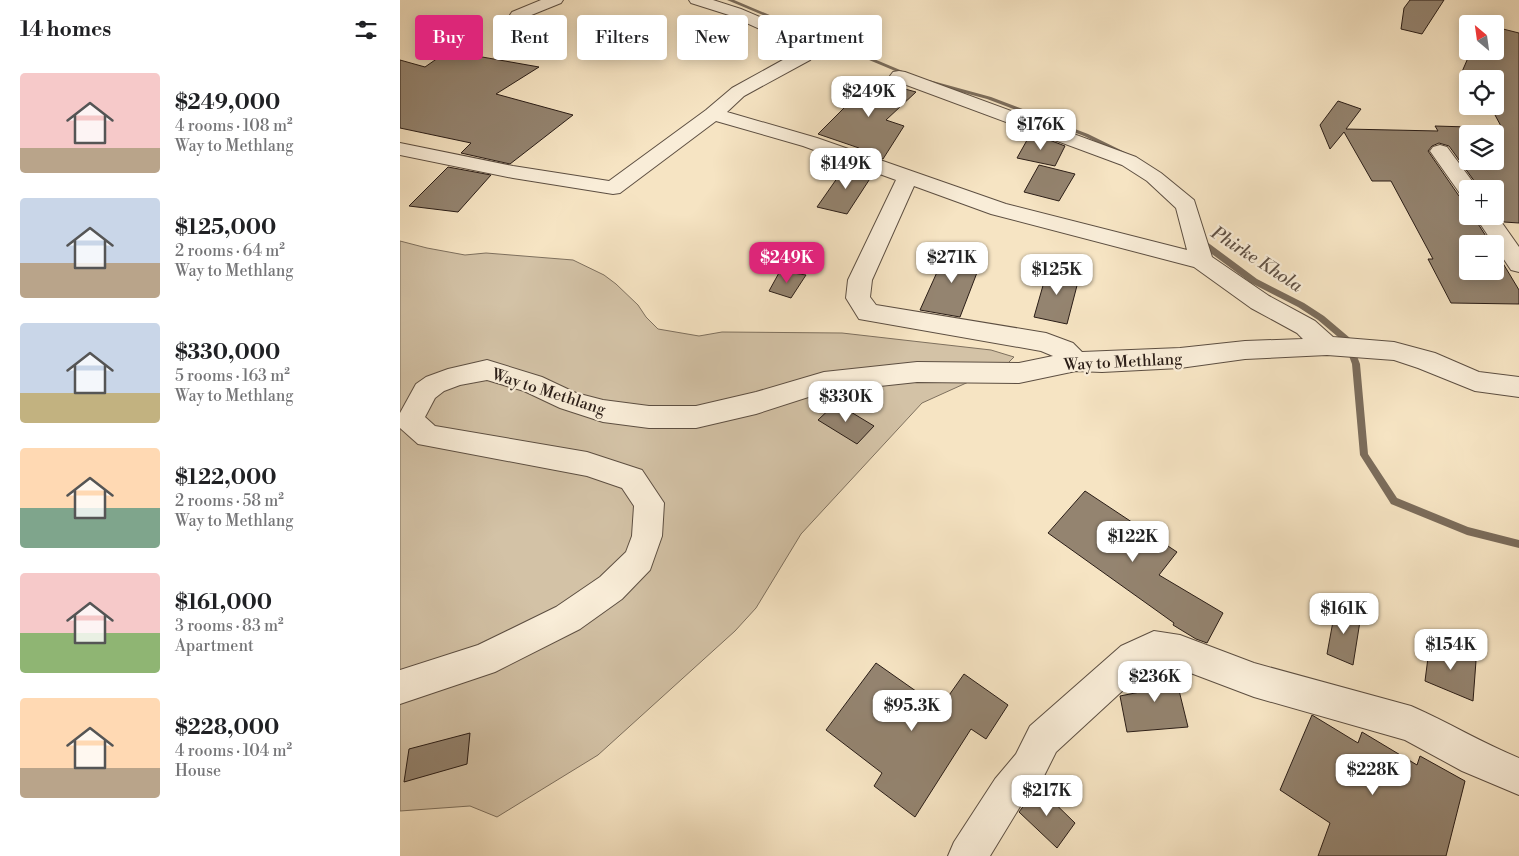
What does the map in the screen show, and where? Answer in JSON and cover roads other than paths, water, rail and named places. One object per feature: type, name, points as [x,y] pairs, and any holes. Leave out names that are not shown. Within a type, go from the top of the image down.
[{"type":"street","points":[[518,15],[555,0]]},
{"type":"street","points":[[400,149],[513,172],[613,188],[713,114],[738,92],[808,52],[807,46],[803,42],[735,12],[697,0]]},
{"type":"street","points":[[899,76],[1129,161],[1154,177],[1186,205],[1202,261]]},
{"type":"street","points":[[713,114],[810,142],[999,209],[1202,261],[1260,302],[1306,327],[1327,346]]},
{"type":"street","points":[[1440,151],[1461,180]]},
{"type":"street","points":[[908,176],[860,280],[858,298],[868,313],[1046,342],[1064,350],[1076,361]]},
{"type":"street","points":[[1492,225],[1519,264]]},
{"type":"street","name":"Way to Methlang","points":[[400,687],[483,660],[568,618],[611,588],[639,560],[647,536],[649,503],[632,479],[587,464],[428,436],[410,420],[424,392],[435,384],[457,376],[487,370],[533,384],[569,400],[603,411],[649,417],[696,417],[756,403],[824,382],[917,372],[1019,373],[1076,361],[1180,358],[1245,350],[1293,350],[1327,346],[1394,351],[1426,360],[1475,381],[1519,387]]},
{"type":"street","points":[[968,856],[1008,792],[1029,767],[1043,739],[1133,658],[1154,647],[1180,652],[1254,680],[1411,724],[1475,758],[1519,778]]},
{"type":"waterway","name":"Phirke Khola","points":[[730,0],[909,75]]},
{"type":"waterway","name":"Phirke Khola","points":[[929,82],[989,98],[1086,135],[1136,159]]},
{"type":"waterway","name":"Phirke Khola","points":[[1200,241],[1254,281],[1301,305],[1321,318],[1347,340],[1356,364],[1364,455],[1394,501],[1467,531],[1519,544]]}]
